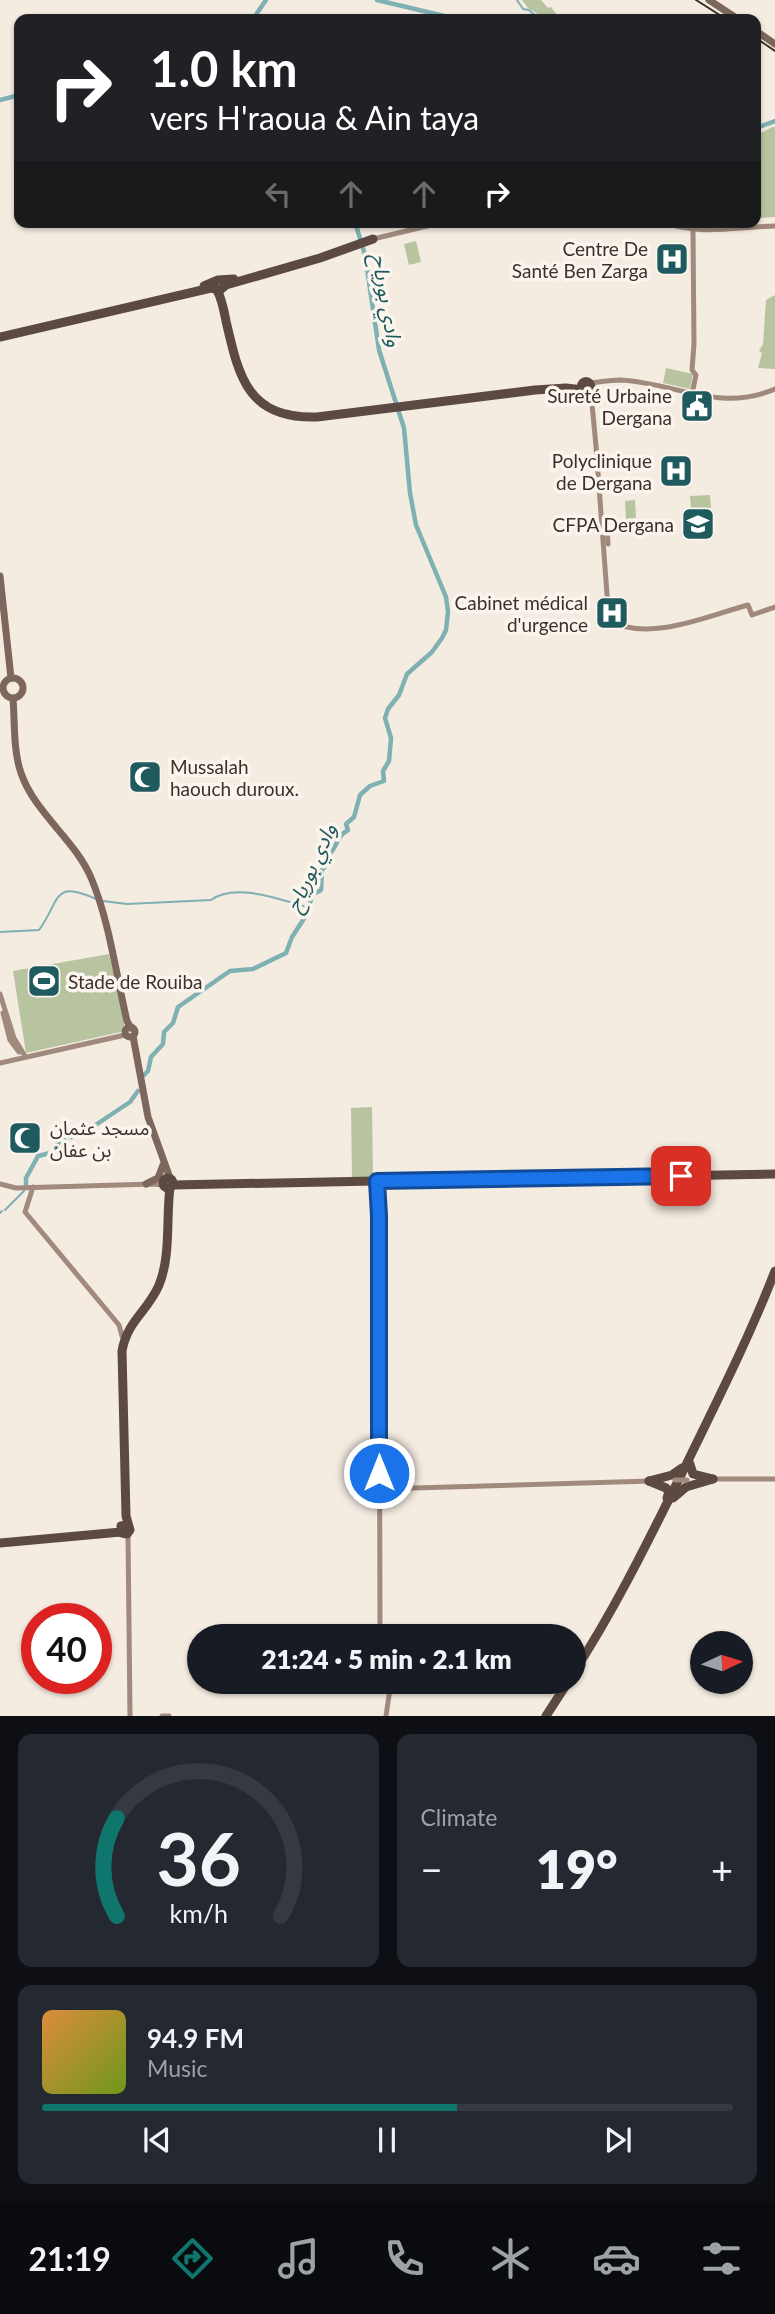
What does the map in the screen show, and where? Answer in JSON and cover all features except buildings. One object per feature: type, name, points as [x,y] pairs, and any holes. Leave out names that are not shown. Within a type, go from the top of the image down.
[{"type":"highway","points":[[216,288],[236,279],[364,241]]},
{"type":"highway","points":[[0,335],[216,288],[334,250]]},
{"type":"highway","points":[[236,279],[218,280],[216,288],[237,369],[249,390],[263,404],[279,412],[308,417],[589,386]]},
{"type":"highway","points":[[166,1183],[775,1173]]},
{"type":"highway","points":[[123,1530],[118,1365],[122,1336],[158,1283],[163,1258],[166,1183]]},
{"type":"highway","points":[[123,1530],[122,1351],[130,1325],[160,1283],[165,1257],[166,1183]]},
{"type":"highway","points":[[586,1658],[617,1609],[673,1498],[742,1352],[775,1271]]},
{"type":"highway","points":[[586,1652],[611,1611],[746,1351],[775,1279]]},
{"type":"highway","points":[[688,1464],[693,1474],[713,1479]]},
{"type":"highway","points":[[649,1481],[672,1475],[688,1464]]},
{"type":"highway","points":[[673,1498],[686,1488],[713,1479]]},
{"type":"highway","points":[[649,1481],[668,1490],[663,1510]]},
{"type":"highway","points":[[0,1541],[19,1536],[123,1530]]},
{"type":"highway","points":[[548,1716],[562,1694]]},
{"type":"main road","points":[[704,0],[725,14]]},
{"type":"main road","points":[[709,0],[730,14]]},
{"type":"main road","points":[[0,576],[11,678]]},
{"type":"main road","points":[[11,678],[20,681],[23,686],[21,695],[13,699],[6,696],[2,688],[11,678]]},
{"type":"main road","points":[[13,699],[17,755],[23,779],[33,797],[84,864],[98,894],[149,1122],[162,1150],[166,1183]]},
{"type":"street","points":[[364,241],[419,228]]},
{"type":"street","points":[[685,228],[720,231],[753,228]]},
{"type":"street","points":[[692,394],[696,375],[692,370],[693,230]]},
{"type":"street","points":[[589,386],[630,381],[718,399],[761,395],[775,389]]},
{"type":"street","points":[[589,386],[594,402],[606,534],[610,622],[663,628],[748,605],[752,615],[775,607]]},
{"type":"street","points":[[589,386],[606,534]]},
{"type":"street","points":[[0,994],[14,1038],[24,1057]]},
{"type":"street","points":[[0,1003],[10,1040],[24,1057]]},
{"type":"street","points":[[0,1063],[128,1033]]},
{"type":"street","points":[[376,1179],[379,1216],[382,1624]]},
{"type":"street","points":[[0,1184],[16,1188],[166,1183]]},
{"type":"street","points":[[33,1187],[25,1212],[120,1328],[122,1336]]},
{"type":"street","points":[[379,1489],[775,1479]]},
{"type":"street","points":[[123,1530],[128,1545],[130,1716]]},
{"type":"street","points":[[386,1716],[389,1694]]},
{"type":"street","points":[[162,1716],[169,1716]]},
{"type":"green space","points":[[522,0],[541,0],[556,14],[538,14]]},
{"type":"green space","points":[[775,127],[775,217],[761,218],[761,133]]},
{"type":"green space","points":[[416,241],[421,262],[409,265],[404,244]]},
{"type":"green space","points":[[775,295],[775,369],[758,368],[762,353],[759,351],[763,344],[766,300]]},
{"type":"green space","points":[[666,368],[693,374],[690,389],[663,383]]},
{"type":"green space","points":[[710,495],[711,508],[691,509],[690,496]]},
{"type":"green space","points":[[635,500],[636,518],[626,519],[625,501]]},
{"type":"green space","points":[[109,954],[125,1023],[121,1032],[26,1053],[13,971]]},
{"type":"green space","points":[[372,1107],[373,1177],[352,1178],[351,1108]]},
{"type":"waterway","points":[[256,14],[266,0]]},
{"type":"waterway","points":[[377,0],[436,14]]},
{"type":"waterway","points":[[517,0],[523,9],[533,14]]},
{"type":"waterway","points":[[0,100],[14,96]]},
{"type":"waterway","points":[[761,126],[775,121]]},
{"type":"waterway","name":"وادي بورياح","points":[[142,1077],[148,1071],[151,1057],[163,1044],[164,1032],[173,1023],[178,1007],[230,971],[253,969],[286,953],[292,937],[307,914],[312,895],[321,890],[322,870],[329,861],[327,856],[340,836],[348,830],[346,824],[354,817],[360,795],[370,786],[384,781],[383,771],[389,761],[391,738],[385,718],[388,709],[399,695],[407,674],[432,652],[446,630],[446,597],[416,525],[404,428],[379,350],[365,255],[357,228]]},
{"type":"waterway","points":[[0,932],[39,930],[64,892],[82,893],[96,899]]},
{"type":"waterway","points":[[103,901],[127,904],[211,900],[221,895],[246,893],[273,897],[310,908]]},
{"type":"waterway","points":[[97,1124],[130,1102],[138,1091]]},
{"type":"waterway","points":[[26,1185],[26,1178],[38,1156],[54,1152],[58,1143],[83,1127],[96,1125]]},
{"type":"waterway","points":[[5,1210],[24,1191]]},
{"type":"tram line","points":[[696,0],[718,14]]},
{"type":"tram line","points":[[761,41],[775,51]]},
{"type":"place","name":"Centre De Santé Ben Zarga","points":[[672,259]]},
{"type":"place","name":"Sureté Urbaine Dergana","points":[[697,406]]},
{"type":"place","name":"Polyclinique de Dergana","points":[[676,471]]},
{"type":"place","name":"CFPA Dergana","points":[[698,524]]},
{"type":"place","name":"Cabinet médical d'urgence","points":[[612,613]]},
{"type":"place","name":"Mussalah haouch duroux.","points":[[145,777]]},
{"type":"place","name":"Stade de Rouiba","points":[[44,981]]},
{"type":"place","name":"مسجد عثمان بن عفان","points":[[25,1138]]},
{"type":"route","points":[[379,1473],[377,1181],[681,1176]]}]
